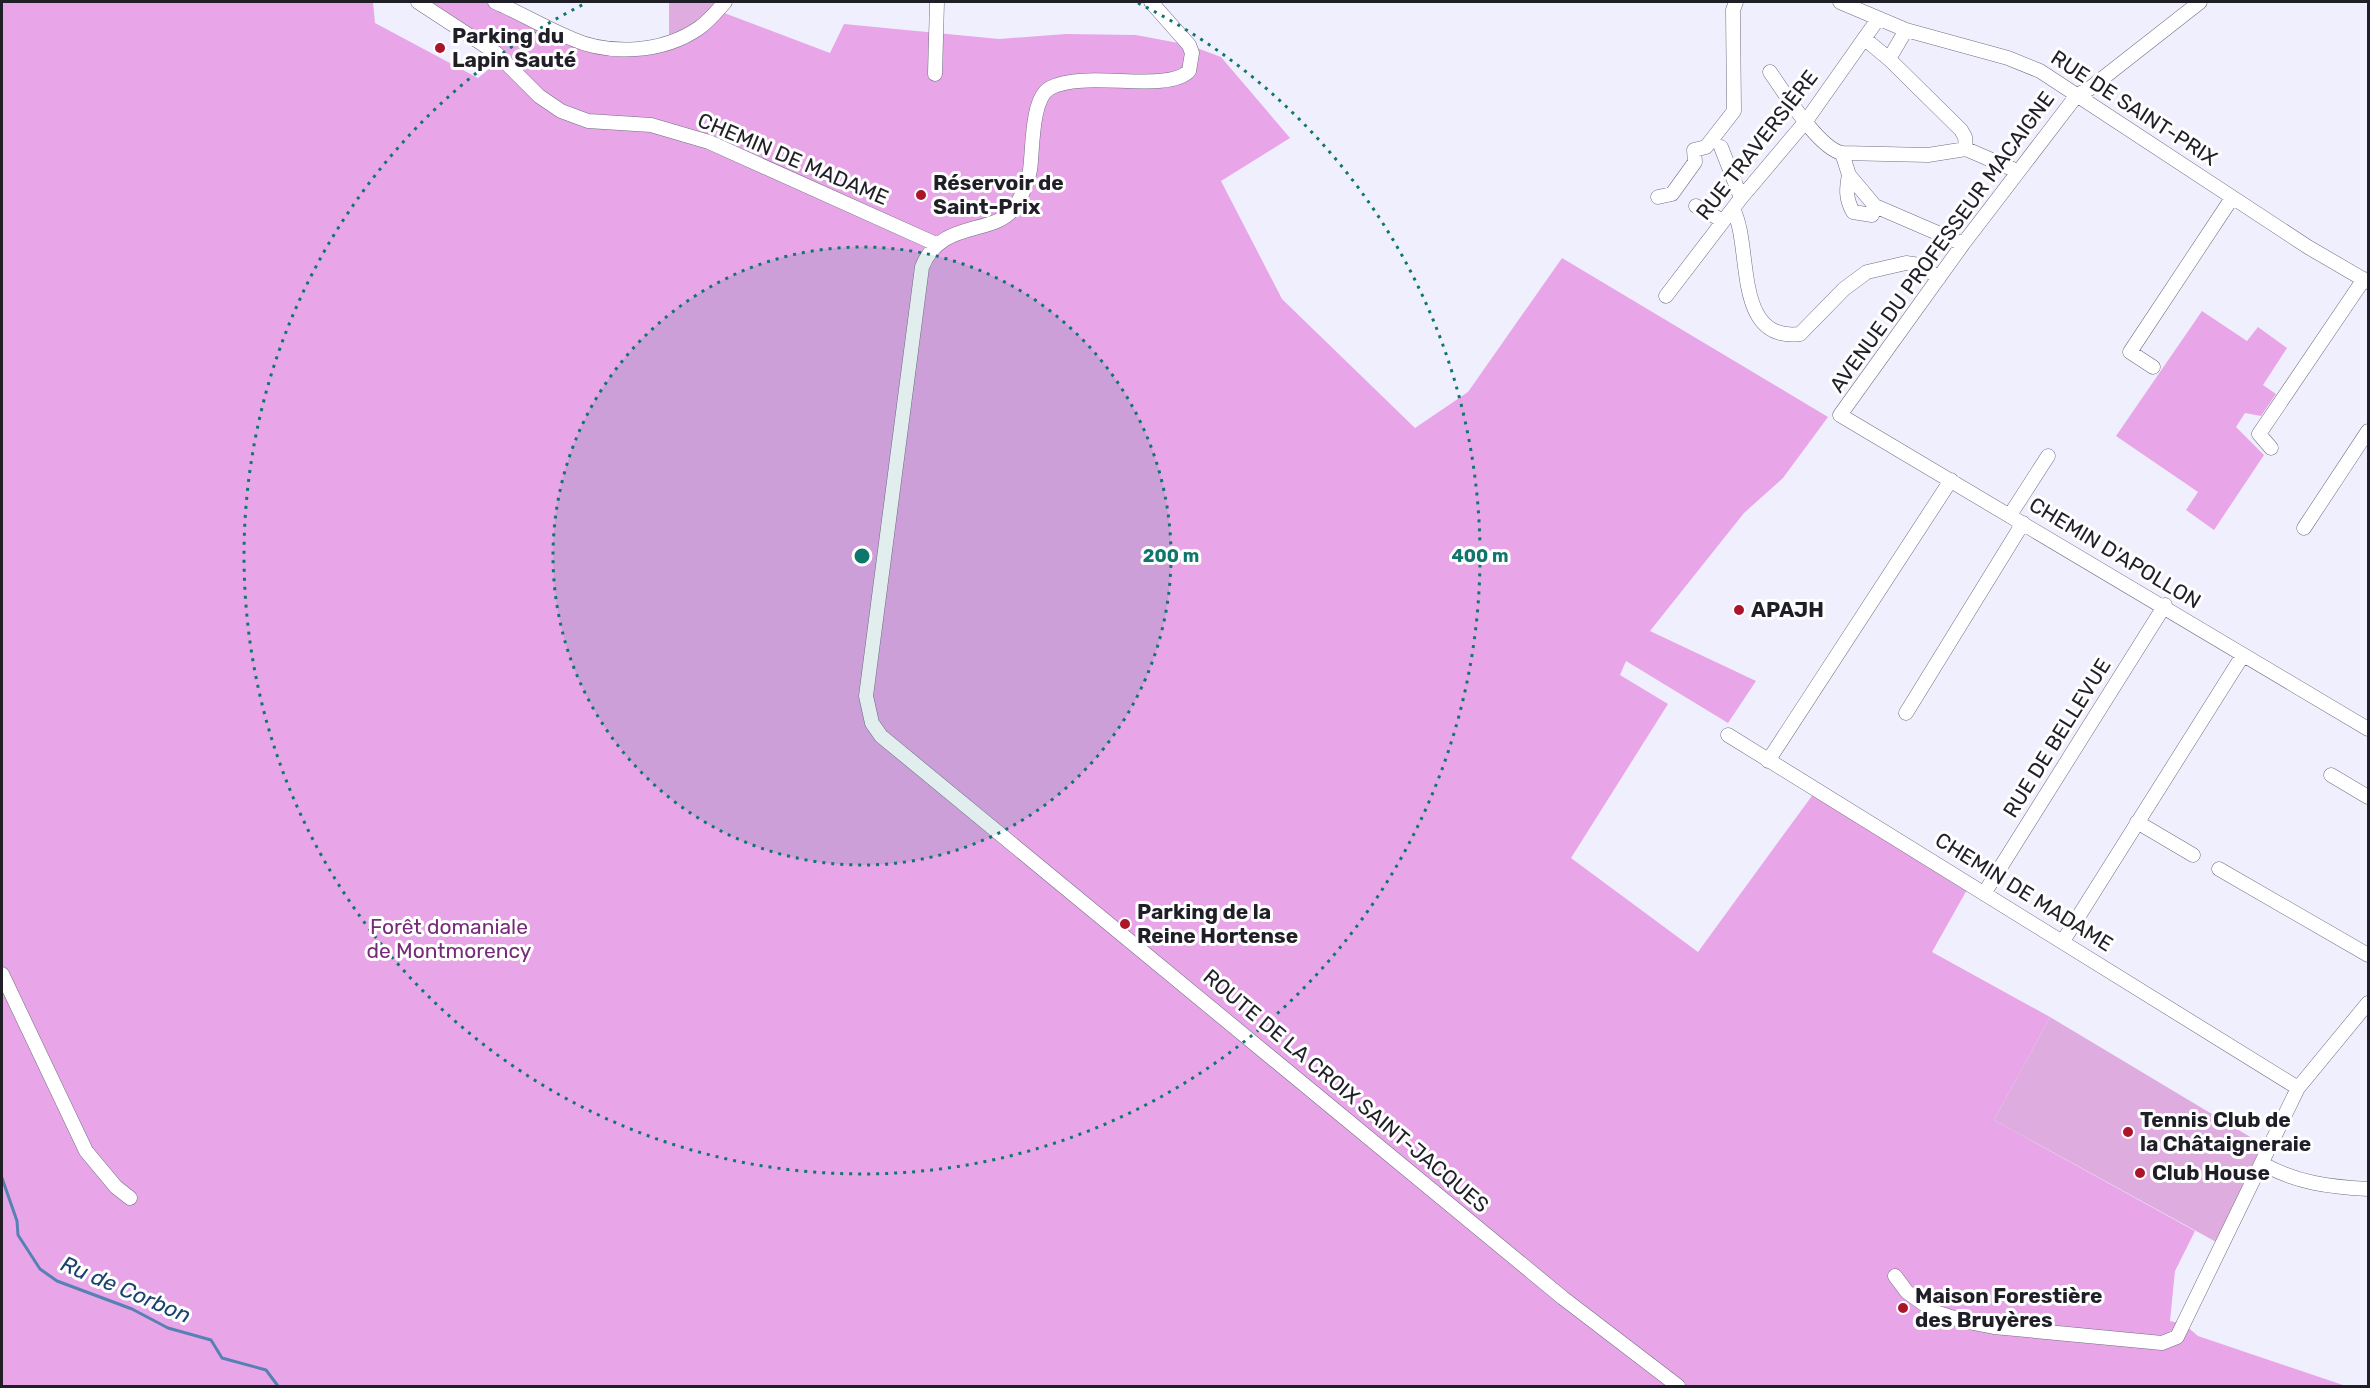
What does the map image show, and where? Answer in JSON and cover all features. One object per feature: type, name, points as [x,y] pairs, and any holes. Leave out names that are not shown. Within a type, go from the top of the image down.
[{"type":"street","name":"CHEMIN DE MADAME","points":[[418,2],[496,53],[539,96],[561,111],[588,121],[651,125],[709,142],[936,244]]},
{"type":"street","points":[[495,2],[572,39],[611,50],[654,47],[683,36],[704,25],[725,2]]},
{"type":"street","points":[[934,74],[937,2]]},
{"type":"street","points":[[936,244],[1009,214],[1025,189],[1030,172],[1037,111],[1045,92],[1051,87],[1094,80],[1173,81],[1189,71],[1192,53],[1189,45],[1151,2]]},
{"type":"street","points":[[1658,197],[1672,194],[1695,162],[1694,150],[1706,147],[1734,111],[1733,10],[1736,2]]},
{"type":"street","name":"RUE DE SAINT-PRIX","points":[[1840,2],[1906,30],[2008,58],[2040,71],[2232,198],[2366,281]]},
{"type":"street","name":"AVENUE DU PROFESSEUR MACAIGNE","points":[[1840,415],[2017,171],[2077,95],[2089,89],[2200,2]]},
{"type":"street","name":"RUE TRAVERSIÈRE","points":[[1666,296],[1737,203],[1806,121],[1878,19]]},
{"type":"street","points":[[1889,58],[1906,30]]},
{"type":"street","points":[[1865,39],[1889,58],[1961,130],[1965,137],[1966,149]]},
{"type":"street","points":[[1770,72],[1806,121],[1834,151],[1928,155],[1966,149],[2017,171]]},
{"type":"street","points":[[1721,147],[1737,203],[1750,302],[1769,327],[1781,334],[1800,334],[1844,289],[1867,272],[1906,263],[1920,265],[1939,278]]},
{"type":"street","points":[[1842,153],[1849,175],[1875,206],[1963,244]]},
{"type":"street","points":[[1849,175],[1846,189],[1853,212],[1872,216],[1875,206]]},
{"type":"street","points":[[2153,367],[2130,352],[2232,198]]},
{"type":"street","points":[[1696,206],[1723,221]]},
{"type":"street","name":"ROUTE DE LA CROIX SAINT-JACQUES","points":[[936,244],[930,250],[922,267],[899,436],[866,696],[872,723],[881,736],[1479,1229],[1678,1386]]},
{"type":"street","points":[[2271,448],[2259,434],[2366,281]]},
{"type":"street","name":"CHEMIN D'APOLLON","points":[[1840,415],[2368,729]]},
{"type":"street","points":[[2304,528],[2368,431]]},
{"type":"street","points":[[2010,515],[2048,456]]},
{"type":"street","points":[[1768,761],[1951,480]]},
{"type":"street","points":[[1905,713],[2023,523]]},
{"type":"street","name":"RUE DE BELLEVUE","points":[[1984,892],[2164,606]]},
{"type":"street","points":[[2063,941],[2243,654]]},
{"type":"street","name":"CHEMIN DE MADAME","points":[[1728,735],[2298,1088]]},
{"type":"street","points":[[2331,775],[2368,797]]},
{"type":"street","points":[[2137,822],[2193,855]]},
{"type":"street","points":[[2219,869],[2368,955]]},
{"type":"street","points":[[2,974],[86,1151],[116,1187],[130,1198]]},
{"type":"street","points":[[1895,1276],[1907,1292],[1935,1312],[1963,1321],[1994,1327],[2162,1344],[2169,1342],[2177,1337],[2298,1088],[2368,1003]]},
{"type":"street","points":[[2263,1164],[2284,1176],[2320,1185],[2368,1189]]},
{"type":"shaded area","points":[[669,2],[721,2],[710,16],[669,38]]},
{"type":"shaded area","name":"Tennis Club de la Châtaigneraie","points":[[2050,1017],[2262,1144],[2218,1243],[1994,1120]]},
{"type":"green space","name":"Forêt domaniale de Montmorency","points":[[2,2],[373,2],[375,23],[478,78],[502,58],[418,2],[495,2],[572,39],[654,47],[719,11],[830,53],[844,24],[999,39],[1066,34],[1136,35],[1189,45],[1221,57],[1290,138],[1221,181],[1282,299],[1415,428],[1468,392],[1562,258],[1828,417],[1783,478],[1744,513],[1650,631],[1756,681],[1728,723],[1626,661],[1620,675],[1668,704],[1571,858],[1698,952],[1814,793],[1968,888],[1932,952],[2050,1017],[1994,1120],[2195,1231],[2175,1271],[2170,1321],[2184,1324],[2198,1336],[2346,1386],[2,1386]],"holes":[[[908,227],[945,241],[936,244]]]},
{"type":"green space","points":[[2202,311],[2247,341],[2258,327],[2287,348],[2263,385],[2276,394],[2261,416],[2245,413],[2236,427],[2264,455],[2214,530],[2186,510],[2198,492],[2116,436]]},
{"type":"waterway","name":"Ru de Corbon","points":[[2,1178],[17,1221],[18,1235],[40,1269],[57,1281],[132,1309],[168,1328],[211,1340],[222,1358],[266,1370],[278,1386]]},
{"type":"place","name":"Parking du Lapin Sauté","points":[[440,48]]},
{"type":"place","name":"Réservoir de Saint-Prix","points":[[921,195]]},
{"type":"place","name":"APAJH","points":[[1739,610]]},
{"type":"place","name":"Parking de la Reine Hortense","points":[[1125,924]]},
{"type":"place","name":"Tennis Club de la Châtaigneraie","points":[[2128,1132]]},
{"type":"place","name":"Club House","points":[[2140,1173]]},
{"type":"place","name":"Maison Forestière des Bruyères","points":[[1903,1308]]}]
